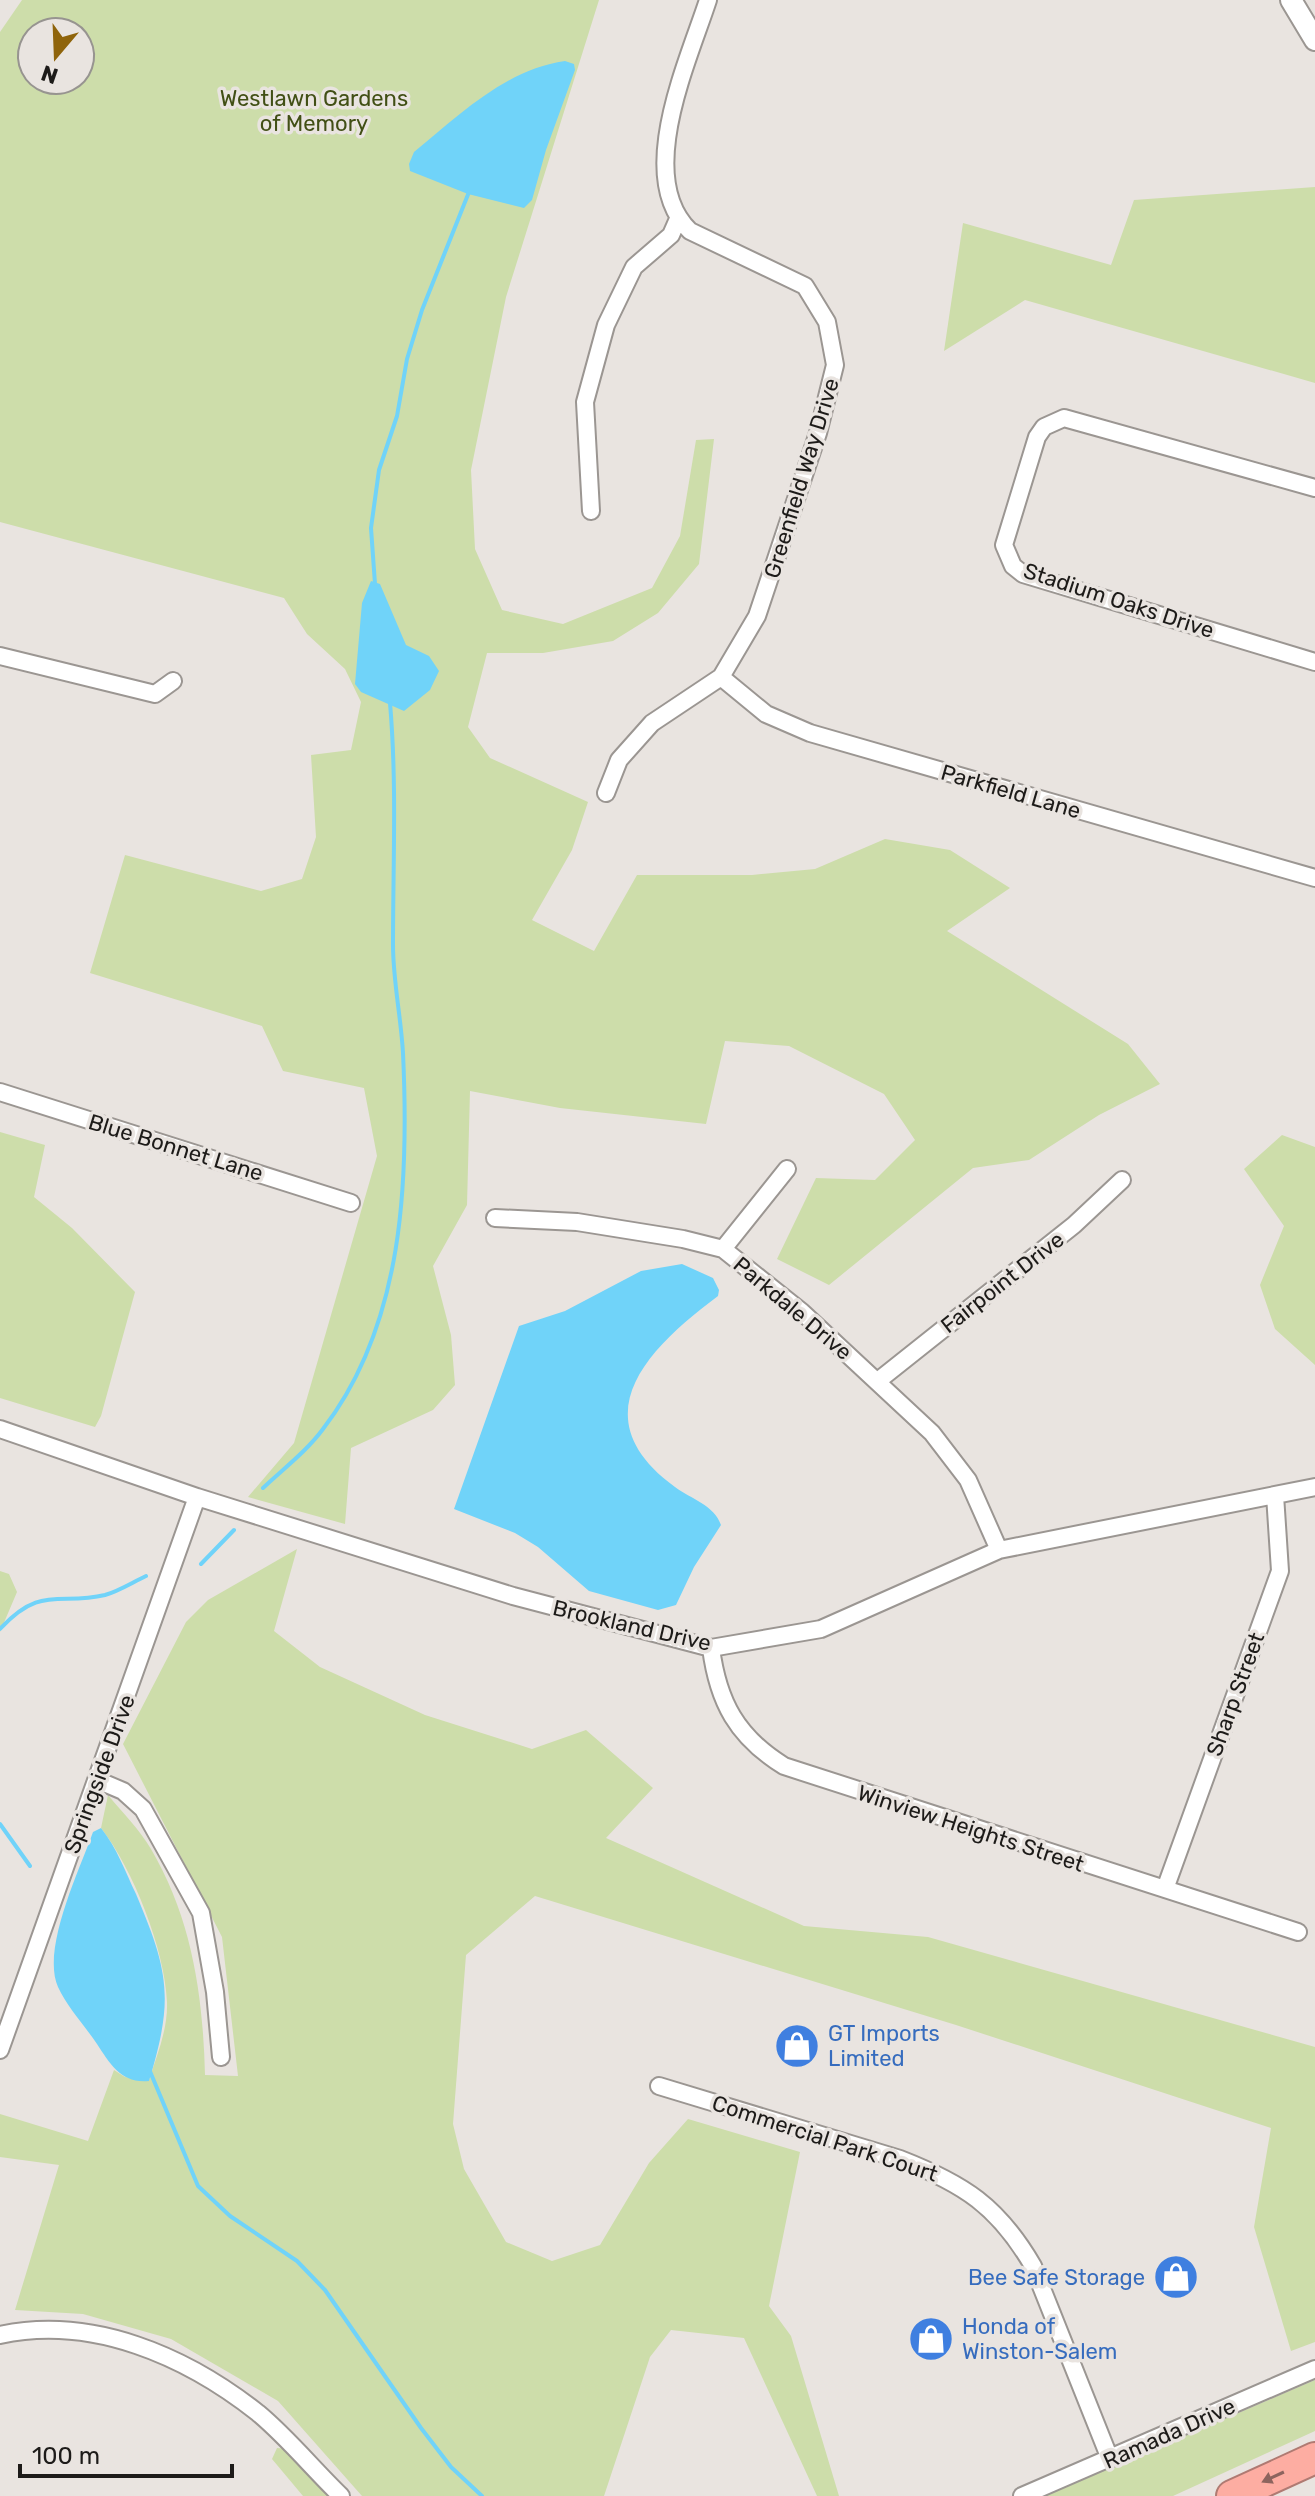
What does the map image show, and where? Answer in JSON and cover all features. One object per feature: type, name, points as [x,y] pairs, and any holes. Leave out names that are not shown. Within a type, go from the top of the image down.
[{"type":"highway","points":[[1232,2496],[1315,2458]]},
{"type":"street","points":[[591,511],[585,402],[606,325],[634,267],[671,235],[678,219],[665,169],[669,121],[708,0]]},
{"type":"street","points":[[1292,0],[1315,40]]},
{"type":"street","name":"Greenfield Way Drive","points":[[606,793],[619,760],[652,723],[721,677],[757,616],[818,433],[835,365],[827,322],[805,286],[690,231],[678,219]]},
{"type":"street","name":"Stadium Oaks Drive","points":[[1315,488],[1075,418],[1064,418],[1044,427],[1037,437],[1004,545],[1013,566],[1023,574],[1315,662]]},
{"type":"street","points":[[0,656],[155,694],[173,681]]},
{"type":"street","name":"Parkfield Lane","points":[[721,677],[766,714],[810,733],[1315,878]]},
{"type":"street","name":"Blue Bonnet Lane","points":[[0,1092],[351,1203]]},
{"type":"street","points":[[723,1249],[787,1169]]},
{"type":"street","name":"Fairpoint Drive","points":[[879,1380],[1074,1225],[1122,1180]]},
{"type":"street","name":"Parkdale Drive","points":[[495,1218],[577,1222],[683,1239],[723,1249],[879,1380],[949,1452],[968,1480],[999,1550]]},
{"type":"street","name":"Brookland Drive","points":[[0,1429],[197,1497],[513,1596],[711,1648],[821,1629],[999,1550],[1315,1487]]},
{"type":"street","name":"Sharp Street","points":[[1165,1889],[1280,1571],[1275,1495]]},
{"type":"street","name":"Springside Drive","points":[[0,2050],[197,1497]]},
{"type":"street","name":"Winview Heights Street","points":[[711,1648],[714,1671],[729,1716],[751,1742],[784,1766],[1298,1932]]},
{"type":"street","points":[[97,1780],[123,1791],[143,1809],[201,1913],[215,1992],[221,2057]]},
{"type":"street","name":"Commercial Park Court","points":[[659,2086],[900,2159],[937,2173],[982,2200],[1001,2217],[1033,2266],[1110,2459]]},
{"type":"street","points":[[0,2335],[37,2329],[89,2332],[145,2349],[180,2365],[257,2413],[341,2496]]},
{"type":"street","name":"Ramada Drive","points":[[1022,2496],[1315,2369]]},
{"type":"green space","name":"Westlawn Gardens of Memory","points":[[22,0],[599,0],[506,297],[471,470],[475,549],[502,610],[563,624],[652,588],[680,536],[696,440],[714,439],[699,564],[658,613],[613,641],[543,653],[487,653],[468,727],[490,758],[588,802],[572,850],[532,920],[594,951],[637,875],[752,875],[815,869],[885,839],[950,850],[1010,888],[947,931],[1128,1044],[1160,1084],[1099,1115],[1029,1160],[973,1168],[829,1285],[777,1259],[816,1178],[875,1180],[915,1140],[884,1094],[789,1046],[725,1041],[706,1124],[560,1108],[470,1091],[467,1205],[433,1266],[451,1335],[455,1385],[433,1410],[351,1448],[345,1524],[248,1497],[294,1443],[377,1156],[364,1088],[283,1071],[262,1026],[90,973],[125,855],[261,891],[302,879],[316,837],[311,755],[351,750],[361,702],[345,669],[307,634],[284,598],[0,522],[0,32]]},
{"type":"green space","points":[[1315,187],[1315,383],[1025,300],[944,351],[963,223],[1111,265],[1134,200]]},
{"type":"green space","points":[[0,1132],[45,1145],[34,1197],[72,1228],[135,1292],[101,1416],[95,1427],[0,1398]]},
{"type":"green space","points":[[1282,1135],[1315,1147],[1315,1365],[1275,1329],[1260,1285],[1284,1226],[1244,1169]]},
{"type":"green space","points":[[297,1549],[274,1631],[320,1667],[425,1715],[532,1749],[586,1730],[653,1788],[606,1838],[804,1926],[928,1937],[1315,2047],[1315,2342],[1291,2351],[1254,2227],[1271,2128],[956,2025],[535,1896],[466,1955],[453,2124],[464,2169],[506,2242],[552,2261],[600,2245],[649,2163],[688,2119],[800,2152],[769,2306],[791,2336],[839,2496],[817,2496],[744,2338],[671,2330],[650,2357],[604,2496],[362,2496],[278,2401],[171,2339],[83,2314],[15,2310],[59,2165],[0,2157],[0,2114],[88,2141],[114,2070],[125,2077],[149,2080],[166,2022],[165,1981],[154,1935],[125,1865],[101,1828],[108,1795],[147,1842],[165,1876],[186,1930],[198,1987],[205,2075],[238,2076],[222,1937],[123,1744],[186,1622],[208,1600]]},
{"type":"green space","points":[[0,1571],[9,1574],[17,1592],[0,1632]]},
{"type":"green space","points":[[1315,2380],[1315,2431],[1173,2496],[1045,2496]]},
{"type":"green space","points":[[277,2448],[288,2449],[332,2496],[303,2496],[272,2459]]},
{"type":"water","points":[[565,61],[574,64],[575,70],[546,150],[532,200],[524,208],[468,194],[410,171],[409,164],[414,152],[484,96],[523,74]]},
{"type":"water","points":[[371,581],[380,584],[406,645],[429,656],[439,671],[430,690],[404,711],[361,692],[355,684],[362,603]]},
{"type":"water","points":[[682,1264],[713,1278],[719,1290],[718,1296],[668,1338],[648,1361],[634,1385],[628,1410],[631,1435],[646,1461],[675,1487],[708,1507],[721,1525],[694,1567],[676,1605],[658,1610],[589,1591],[538,1547],[515,1533],[454,1509],[519,1326],[565,1311],[641,1271]]},
{"type":"water","points":[[101,1828],[136,1894],[161,1966],[165,2006],[149,2081],[124,2076],[112,2065],[66,2002],[54,1971],[54,1952],[64,1909],[93,1832]]},
{"type":"waterway","points":[[375,584],[371,528],[379,470],[397,416],[407,359],[422,310],[469,192]]},
{"type":"waterway","points":[[263,1488],[323,1429],[350,1388],[371,1344],[396,1249],[402,1200],[405,1101],[393,958],[394,794],[390,703]]},
{"type":"waterway","points":[[201,1564],[234,1530]]},
{"type":"waterway","points":[[0,1629],[14,1615],[39,1601],[105,1595],[146,1576]]},
{"type":"waterway","points":[[0,1824],[30,1866]]},
{"type":"waterway","points":[[149,2069],[198,2186],[230,2216],[297,2261],[325,2290],[421,2428],[451,2467],[482,2496]]},
{"type":"place","name":"GT Imports Limited","points":[[797,2046]]},
{"type":"place","name":"Bee Safe Storage","points":[[1176,2277]]},
{"type":"place","name":"Honda of Winston-Salem","points":[[931,2339]]}]
